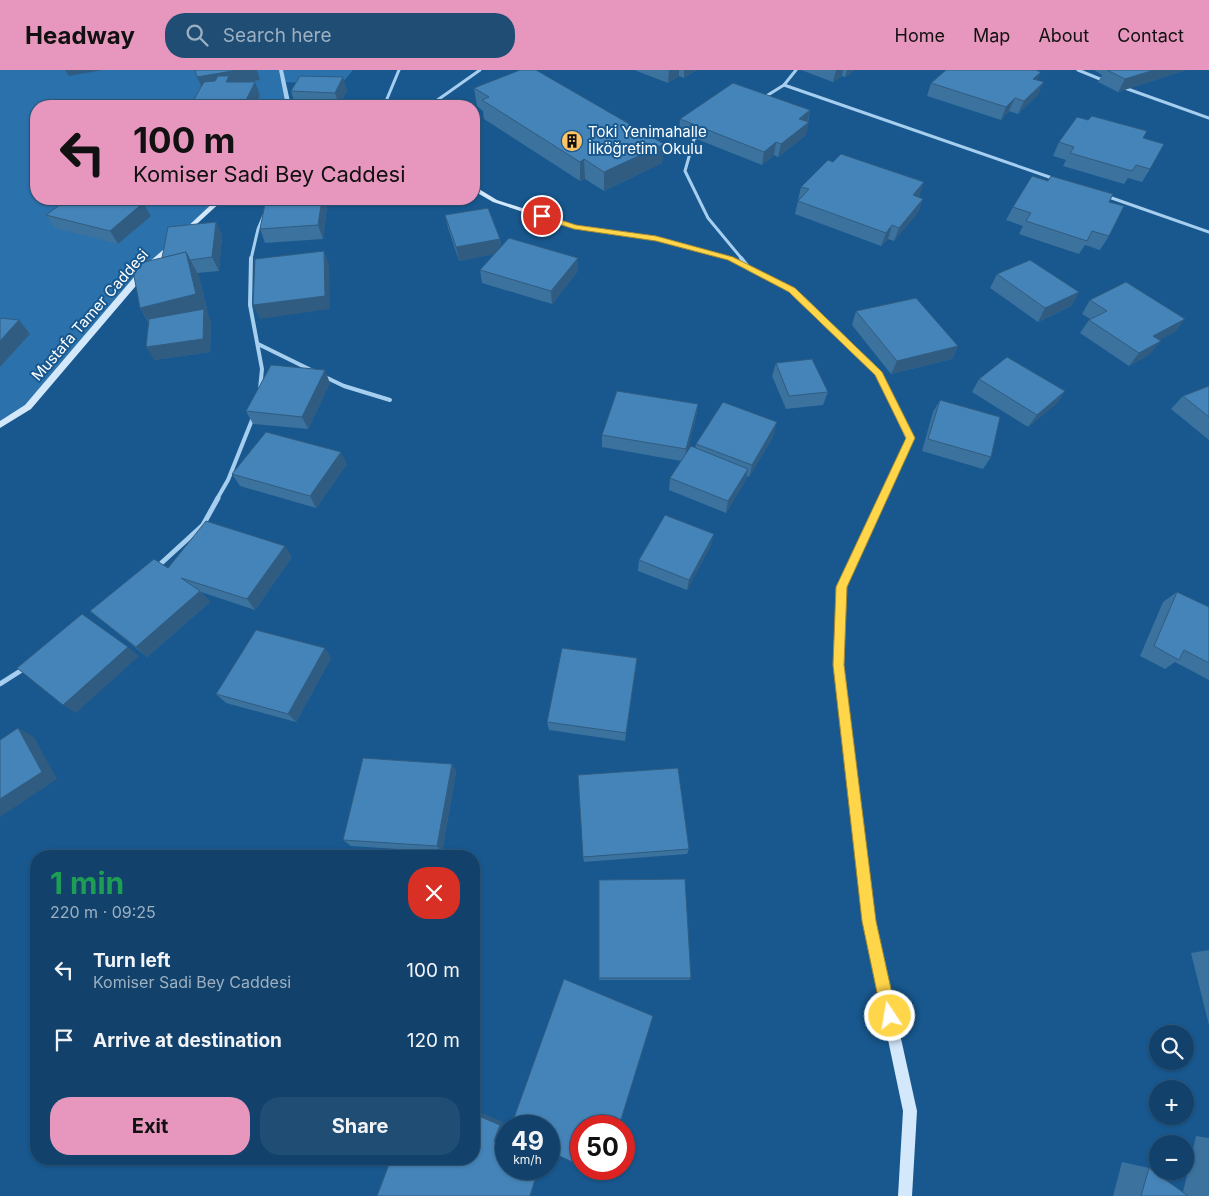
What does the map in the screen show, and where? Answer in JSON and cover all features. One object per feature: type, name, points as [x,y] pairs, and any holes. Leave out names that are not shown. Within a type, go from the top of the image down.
[{"type":"main road","points":[[480,192],[494,201],[574,227],[656,238],[730,258],[792,290],[879,374],[910,438],[841,587],[839,665],[869,921],[910,1111],[904,1196]]},
{"type":"main road","name":"Mustafa Tamer Caddesi","points":[[0,425],[28,407],[143,272],[215,205]]},
{"type":"street","points":[[281,70],[288,100]]},
{"type":"street","points":[[386,100],[399,70]]},
{"type":"street","points":[[438,100],[480,70]]},
{"type":"street","points":[[760,100],[784,85],[796,70]]},
{"type":"street","points":[[1078,70],[1107,82]]},
{"type":"street","points":[[784,85],[1058,180]]},
{"type":"street","points":[[1116,85],[1209,118]]},
{"type":"street","points":[[702,134],[694,139],[685,171],[708,218],[748,268]]},
{"type":"street","points":[[1105,196],[1209,232]]},
{"type":"street","points":[[259,394],[262,357],[250,300],[249,268],[253,244],[268,208]]},
{"type":"street","points":[[258,344],[344,386],[390,400]]},
{"type":"street","points":[[154,569],[173,554],[203,525],[228,480],[254,413]]},
{"type":"street","points":[[0,684],[29,665]]},
{"type":"shaded area","points":[[0,70],[353,70],[341,84],[284,82],[288,100],[30,100],[30,205],[215,205],[143,272],[28,407],[0,425]]},
{"type":"building","points":[[195,70],[238,70],[197,77]]},
{"type":"building","name":"Toki Yenimahalle İlköğretim Okulu","points":[[520,70],[536,70],[664,144],[604,172],[584,159],[580,162],[482,100],[489,97],[474,88]]},
{"type":"building","points":[[946,70],[1036,70],[1041,72],[1033,79],[1044,82],[1024,101],[1015,98],[1006,107],[931,83]]},
{"type":"building","points":[[1107,70],[1154,70],[1125,79]]},
{"type":"building","points":[[218,76],[229,76],[226,82],[255,82],[246,100],[194,100],[204,82],[215,81]]},
{"type":"building","points":[[300,76],[343,77],[335,93],[291,91]]},
{"type":"building","points":[[733,83],[810,110],[799,119],[809,122],[781,144],[776,142],[764,152],[680,119]]},
{"type":"building","points":[[1092,116],[1147,131],[1143,138],[1164,144],[1150,169],[1136,165],[1132,171],[1070,153],[1074,147],[1059,142],[1077,117],[1088,120]]},
{"type":"building","points":[[841,154],[924,182],[913,195],[923,199],[899,228],[892,225],[886,233],[798,201],[809,189],[801,187],[828,160],[833,162]]},
{"type":"building","points":[[1032,176],[1048,181],[1051,176],[1113,194],[1109,202],[1124,206],[1109,236],[1092,231],[1087,241],[1026,221],[1031,213],[1013,207]]},
{"type":"building","points":[[60,205],[141,205],[110,231],[46,215]]},
{"type":"building","points":[[265,205],[321,205],[318,225],[260,229]]},
{"type":"building","points":[[488,208],[500,239],[456,247],[445,215]]},
{"type":"building","points":[[216,222],[212,257],[190,260],[186,252],[162,258],[168,227]]},
{"type":"building","points":[[509,238],[578,258],[551,291],[480,270]]},
{"type":"building","points":[[324,251],[325,296],[253,305],[255,259]]},
{"type":"building","points":[[186,252],[196,294],[140,308],[132,265]]},
{"type":"building","points":[[1030,260],[1079,292],[1045,308],[997,274]]},
{"type":"building","points":[[1126,282],[1185,319],[1153,336],[1161,341],[1139,353],[1089,320],[1107,311],[1090,300]]},
{"type":"building","points":[[916,298],[958,346],[897,361],[856,311]]},
{"type":"building","points":[[204,309],[203,339],[146,347],[149,319]]},
{"type":"building","points":[[0,318],[19,320],[0,341]]},
{"type":"building","points":[[1007,357],[1065,391],[1037,415],[979,379]]},
{"type":"building","points":[[812,359],[828,392],[789,396],[776,363]]},
{"type":"building","points":[[271,365],[325,370],[302,417],[246,411]]},
{"type":"building","points":[[1209,386],[1209,417],[1183,396]]},
{"type":"building","points":[[617,391],[698,404],[686,449],[602,435]]},
{"type":"building","points":[[940,400],[1000,417],[991,457],[928,439]]},
{"type":"building","points":[[723,402],[777,422],[752,465],[696,444]]},
{"type":"building","points":[[266,432],[341,452],[310,496],[232,474]]},
{"type":"building","points":[[691,446],[748,469],[728,501],[670,478]]},
{"type":"building","points":[[665,515],[714,534],[689,580],[639,560]]},
{"type":"building","points":[[206,521],[285,546],[247,599],[181,578],[200,591],[136,647],[90,611],[154,559],[168,568]]},
{"type":"building","points":[[1177,592],[1209,607],[1209,663],[1184,650],[1179,660],[1154,646]]},
{"type":"building","points":[[82,614],[128,647],[63,705],[17,668]]},
{"type":"building","points":[[256,630],[325,648],[288,714],[216,694]]},
{"type":"building","points":[[562,648],[637,658],[626,733],[547,722]]},
{"type":"building","points":[[18,728],[42,772],[0,799],[0,740]]},
{"type":"building","points":[[363,758],[452,764],[437,846],[343,840]]},
{"type":"building","points":[[678,768],[689,849],[583,857],[578,775]]},
{"type":"building","points":[[685,879],[691,978],[599,978],[599,880]]},
{"type":"building","points":[[564,979],[653,1016],[622,1115],[570,1115],[570,1161],[560,1156],[560,1115],[515,1115]]},
{"type":"building","points":[[480,1117],[495,1123],[495,1180],[535,1180],[530,1196],[377,1196],[389,1165],[480,1165]]},
{"type":"building","points":[[1149,1168],[1149,1180],[1166,1180],[1188,1196],[1141,1196]]},
{"type":"place","name":"Toki Yenimahalle İlköğretim Okulu","points":[[572,141]]},
{"type":"route","points":[[542,216],[574,227],[656,238],[730,258],[792,290],[879,374],[910,438],[841,587],[839,665],[869,921],[890,1016]]}]
